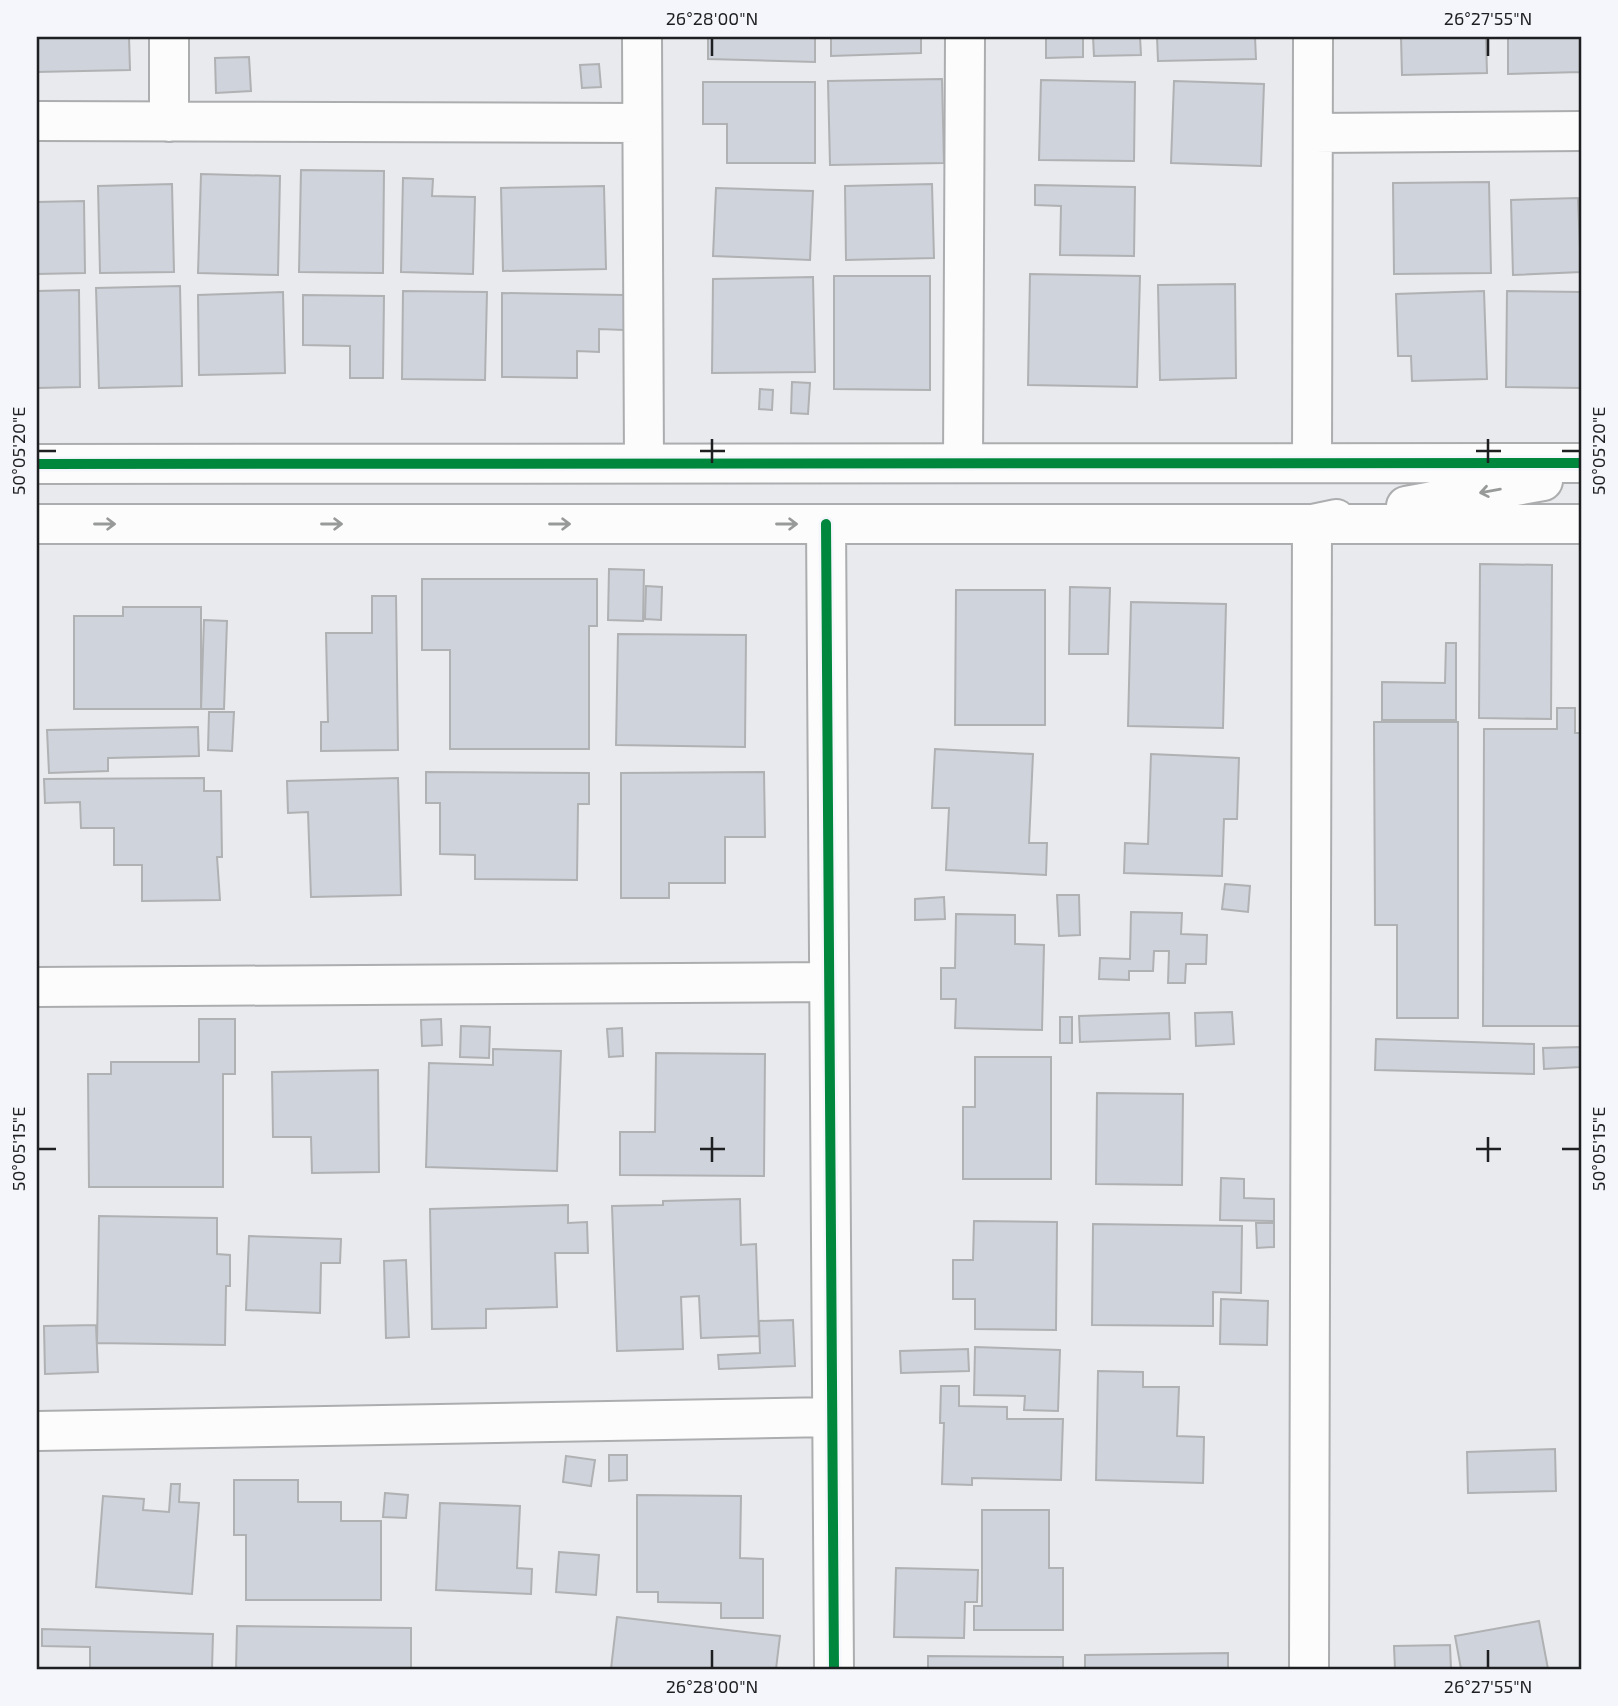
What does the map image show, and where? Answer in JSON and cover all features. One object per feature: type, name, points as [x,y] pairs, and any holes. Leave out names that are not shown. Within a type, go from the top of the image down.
[{"type":"street","points":[[169,37],[169,122]]},
{"type":"street","points":[[642,37],[644,463]]},
{"type":"street","points":[[962,463],[965,37]]},
{"type":"street","points":[[1312,463],[1313,37]]},
{"type":"street","points":[[37,121],[642,122]]},
{"type":"street","points":[[1313,133],[1581,131]]},
{"type":"street","points":[[37,464],[1581,463]]},
{"type":"street","points":[[1312,524],[1581,474]]},
{"type":"street","points":[[37,524],[1581,524]]},
{"type":"street","points":[[826,524],[834,1669]]},
{"type":"street","points":[[1309,1669],[1312,524]]},
{"type":"street","points":[[37,987],[829,982]]},
{"type":"street","points":[[37,1431],[832,1417]]},
{"type":"building","points":[[37,37],[129,37],[130,70],[37,72]]},
{"type":"building","points":[[708,37],[815,37],[815,62],[708,59]]},
{"type":"building","points":[[831,37],[921,37],[921,53],[831,56]]},
{"type":"building","points":[[1046,37],[1083,37],[1083,57],[1046,58]]},
{"type":"building","points":[[1093,37],[1140,37],[1141,55],[1094,56]]},
{"type":"building","points":[[1157,37],[1255,37],[1256,59],[1158,61]]},
{"type":"building","points":[[1401,37],[1486,37],[1487,73],[1402,75]]},
{"type":"building","points":[[1508,37],[1581,37],[1581,86],[1580,72],[1508,74]]},
{"type":"building","points":[[249,57],[251,91],[216,93],[215,58]]},
{"type":"building","points":[[599,64],[601,87],[582,88],[580,65]]},
{"type":"building","points":[[942,79],[944,163],[830,165],[828,81]]},
{"type":"building","points":[[1041,80],[1135,82],[1134,161],[1039,160]]},
{"type":"building","points":[[1174,81],[1264,84],[1261,166],[1171,163]]},
{"type":"building","points":[[703,82],[815,82],[815,163],[727,163],[727,124],[703,124]]},
{"type":"building","points":[[301,170],[384,171],[383,273],[299,272]]},
{"type":"building","points":[[201,174],[280,176],[278,275],[198,273]]},
{"type":"building","points":[[403,178],[433,179],[432,196],[475,197],[473,274],[401,272]]},
{"type":"building","points":[[1489,182],[1491,273],[1394,274],[1393,183]]},
{"type":"building","points":[[172,184],[174,272],[100,273],[98,186]]},
{"type":"building","points":[[932,184],[934,258],[846,260],[845,186]]},
{"type":"building","points":[[1035,185],[1135,187],[1134,256],[1060,255],[1061,206],[1035,205]]},
{"type":"building","points":[[604,186],[606,269],[503,271],[501,188]]},
{"type":"building","points":[[716,188],[813,191],[810,260],[713,256]]},
{"type":"building","points":[[1578,198],[1581,272],[1513,275],[1511,200]]},
{"type":"building","points":[[84,201],[85,273],[37,274],[37,202]]},
{"type":"building","points":[[1030,274],[1140,276],[1137,387],[1028,385]]},
{"type":"building","points":[[834,276],[930,276],[930,390],[834,389]]},
{"type":"building","points":[[813,277],[815,372],[712,373],[713,279]]},
{"type":"building","points":[[1235,284],[1236,378],[1160,380],[1158,285]]},
{"type":"building","points":[[180,286],[182,386],[99,388],[96,288]]},
{"type":"building","points":[[79,290],[80,387],[37,388],[37,291]]},
{"type":"building","points":[[403,291],[487,292],[485,380],[402,379]]},
{"type":"building","points":[[1484,291],[1487,379],[1412,381],[1411,356],[1398,356],[1396,294]]},
{"type":"building","points":[[1507,291],[1581,292],[1581,388],[1506,387]]},
{"type":"building","points":[[283,292],[285,373],[199,375],[198,295]]},
{"type":"building","points":[[502,293],[624,295],[624,330],[599,329],[599,352],[577,351],[577,378],[502,377]]},
{"type":"building","points":[[303,295],[384,296],[383,378],[350,378],[350,346],[303,345]]},
{"type":"building","points":[[792,382],[810,383],[808,414],[791,413]]},
{"type":"building","points":[[760,389],[773,390],[772,410],[759,409]]},
{"type":"building","points":[[1480,564],[1552,565],[1551,719],[1479,718]]},
{"type":"building","points":[[609,569],[644,570],[643,621],[608,620]]},
{"type":"building","points":[[422,579],[597,579],[597,626],[589,626],[589,749],[450,749],[450,650],[422,650]]},
{"type":"building","points":[[646,586],[662,587],[661,620],[645,619]]},
{"type":"building","points":[[1070,587],[1110,588],[1108,654],[1069,654]]},
{"type":"building","points":[[956,590],[1045,590],[1045,725],[955,725]]},
{"type":"building","points":[[372,596],[396,596],[398,750],[321,751],[321,722],[328,722],[326,633],[372,633]]},
{"type":"building","points":[[1131,602],[1226,604],[1223,728],[1128,726]]},
{"type":"building","points":[[123,607],[201,607],[201,709],[74,709],[74,616],[123,616]]},
{"type":"building","points":[[204,620],[227,621],[224,709],[201,709]]},
{"type":"building","points":[[618,634],[746,635],[745,747],[616,745]]},
{"type":"building","points":[[1446,643],[1456,643],[1456,720],[1382,720],[1382,682],[1445,683]]},
{"type":"building","points":[[1557,708],[1575,708],[1575,733],[1581,733],[1581,1026],[1483,1026],[1484,729],[1557,729]]},
{"type":"building","points":[[209,712],[234,712],[232,751],[208,750]]},
{"type":"building","points":[[1374,722],[1458,722],[1458,1018],[1397,1018],[1397,925],[1375,925]]},
{"type":"building","points":[[198,727],[199,756],[108,758],[108,771],[49,773],[47,730]]},
{"type":"building","points":[[935,749],[1033,754],[1029,843],[1047,843],[1046,875],[946,870],[949,808],[932,808]]},
{"type":"building","points":[[1151,754],[1239,758],[1237,819],[1224,819],[1222,876],[1124,873],[1125,843],[1148,844]]},
{"type":"building","points":[[426,772],[589,773],[589,804],[578,804],[577,880],[475,879],[475,855],[440,854],[440,803],[426,803]]},
{"type":"building","points":[[764,772],[765,837],[725,837],[725,883],[669,883],[669,898],[621,898],[621,773]]},
{"type":"building","points":[[204,778],[204,791],[221,791],[222,857],[217,857],[220,900],[142,901],[142,865],[114,865],[114,828],[81,828],[80,802],[45,803],[44,779]]},
{"type":"building","points":[[398,778],[401,895],[311,897],[308,812],[288,813],[287,781]]},
{"type":"building","points":[[1225,884],[1250,886],[1248,912],[1222,909]]},
{"type":"building","points":[[1057,895],[1079,895],[1080,935],[1059,936]]},
{"type":"building","points":[[944,897],[945,919],[915,920],[915,899]]},
{"type":"building","points":[[1131,912],[1182,913],[1181,934],[1207,935],[1206,964],[1186,964],[1185,983],[1168,983],[1169,951],[1154,951],[1153,971],[1129,971],[1129,980],[1099,979],[1100,958],[1130,959]]},
{"type":"building","points":[[956,914],[1015,915],[1015,944],[1044,945],[1042,1030],[955,1028],[956,999],[941,999],[941,968],[955,968]]},
{"type":"building","points":[[1232,1012],[1234,1044],[1196,1046],[1195,1013]]},
{"type":"building","points":[[1169,1013],[1170,1039],[1080,1042],[1079,1016]]},
{"type":"building","points":[[1060,1017],[1072,1017],[1072,1043],[1060,1043]]},
{"type":"building","points":[[199,1019],[235,1019],[235,1074],[223,1074],[223,1187],[89,1187],[88,1074],[111,1074],[111,1062],[199,1062]]},
{"type":"building","points":[[441,1019],[442,1045],[422,1046],[421,1020]]},
{"type":"building","points":[[461,1026],[490,1027],[489,1058],[460,1057]]},
{"type":"building","points":[[622,1028],[623,1056],[609,1057],[607,1029]]},
{"type":"building","points":[[1376,1039],[1534,1044],[1534,1074],[1375,1070]]},
{"type":"building","points":[[1581,1047],[1581,1067],[1544,1069],[1543,1048]]},
{"type":"building","points":[[493,1049],[561,1051],[557,1171],[426,1167],[429,1063],[493,1065]]},
{"type":"building","points":[[656,1053],[765,1054],[764,1176],[620,1175],[620,1132],[655,1132]]},
{"type":"building","points":[[975,1057],[1051,1057],[1051,1179],[963,1179],[963,1107],[975,1107]]},
{"type":"building","points":[[378,1070],[379,1172],[312,1173],[311,1137],[273,1137],[272,1072]]},
{"type":"building","points":[[1097,1093],[1183,1094],[1182,1185],[1096,1184]]},
{"type":"building","points":[[1221,1178],[1244,1179],[1244,1198],[1274,1199],[1274,1221],[1220,1220]]},
{"type":"building","points":[[740,1199],[741,1245],[756,1244],[759,1336],[701,1338],[699,1296],[681,1297],[683,1349],[617,1351],[612,1206],[663,1205],[663,1201]]},
{"type":"building","points":[[568,1205],[568,1223],[587,1222],[588,1253],[555,1253],[557,1307],[486,1309],[486,1328],[432,1329],[430,1209]]},
{"type":"building","points":[[99,1216],[217,1218],[217,1254],[230,1255],[230,1286],[226,1286],[225,1345],[97,1343]]},
{"type":"building","points":[[974,1221],[1057,1222],[1056,1330],[975,1329],[975,1299],[953,1299],[953,1260],[973,1260]]},
{"type":"building","points":[[1256,1223],[1274,1223],[1274,1247],[1257,1248]]},
{"type":"building","points":[[1093,1224],[1242,1226],[1241,1293],[1213,1292],[1213,1326],[1092,1325]]},
{"type":"building","points":[[249,1236],[341,1239],[340,1263],[321,1263],[320,1313],[246,1310]]},
{"type":"building","points":[[406,1260],[409,1337],[386,1338],[384,1261]]},
{"type":"building","points":[[1221,1299],[1268,1301],[1267,1345],[1220,1344]]},
{"type":"building","points":[[793,1320],[795,1366],[719,1369],[718,1355],[760,1353],[759,1321]]},
{"type":"building","points":[[96,1325],[98,1372],[45,1374],[44,1326]]},
{"type":"building","points":[[975,1347],[1060,1350],[1058,1411],[1024,1410],[1025,1396],[974,1395]]},
{"type":"building","points":[[968,1349],[969,1371],[901,1373],[900,1351]]},
{"type":"building","points":[[1098,1371],[1143,1372],[1143,1387],[1179,1387],[1177,1436],[1204,1437],[1203,1483],[1096,1480]]},
{"type":"building","points":[[941,1386],[959,1386],[959,1406],[1007,1407],[1007,1419],[1063,1419],[1061,1480],[972,1478],[972,1485],[942,1484],[944,1423],[940,1423]]},
{"type":"building","points":[[1555,1449],[1556,1491],[1468,1493],[1467,1452]]},
{"type":"building","points":[[609,1455],[627,1455],[627,1480],[609,1481]]},
{"type":"building","points":[[566,1456],[595,1460],[591,1486],[563,1482]]},
{"type":"building","points":[[234,1480],[298,1480],[298,1502],[341,1502],[341,1521],[381,1521],[381,1600],[246,1600],[246,1535],[234,1535]]},
{"type":"building","points":[[171,1484],[180,1484],[179,1502],[199,1503],[192,1594],[96,1587],[103,1496],[144,1499],[143,1510],[169,1512]]},
{"type":"building","points":[[385,1493],[408,1495],[406,1518],[383,1517]]},
{"type":"building","points":[[637,1495],[741,1496],[740,1558],[763,1559],[763,1618],[721,1618],[721,1603],[658,1602],[658,1592],[637,1592]]},
{"type":"building","points":[[440,1503],[520,1506],[517,1568],[532,1569],[531,1594],[436,1590]]},
{"type":"building","points":[[982,1510],[1049,1510],[1049,1568],[1063,1568],[1063,1630],[974,1630],[974,1606],[982,1606]]},
{"type":"building","points":[[559,1552],[599,1555],[596,1595],[556,1592]]},
{"type":"building","points":[[896,1568],[978,1570],[977,1602],[965,1602],[964,1638],[894,1637]]},
{"type":"building","points":[[617,1617],[780,1636],[776,1669],[611,1669]]},
{"type":"building","points":[[1539,1621],[1548,1669],[1461,1669],[1455,1636]]},
{"type":"building","points":[[237,1626],[411,1628],[411,1669],[236,1669]]},
{"type":"building","points":[[42,1629],[213,1634],[212,1669],[90,1669],[90,1647],[42,1646]]},
{"type":"building","points":[[1450,1645],[1451,1669],[1395,1669],[1394,1646]]},
{"type":"building","points":[[1228,1653],[1228,1669],[1085,1669],[1085,1655]]},
{"type":"building","points":[[928,1656],[1063,1657],[1063,1669],[928,1669]]},
{"type":"cycle path","points":[[37,464],[1581,463]]},
{"type":"cycle path","points":[[826,524],[834,1669]]}]
